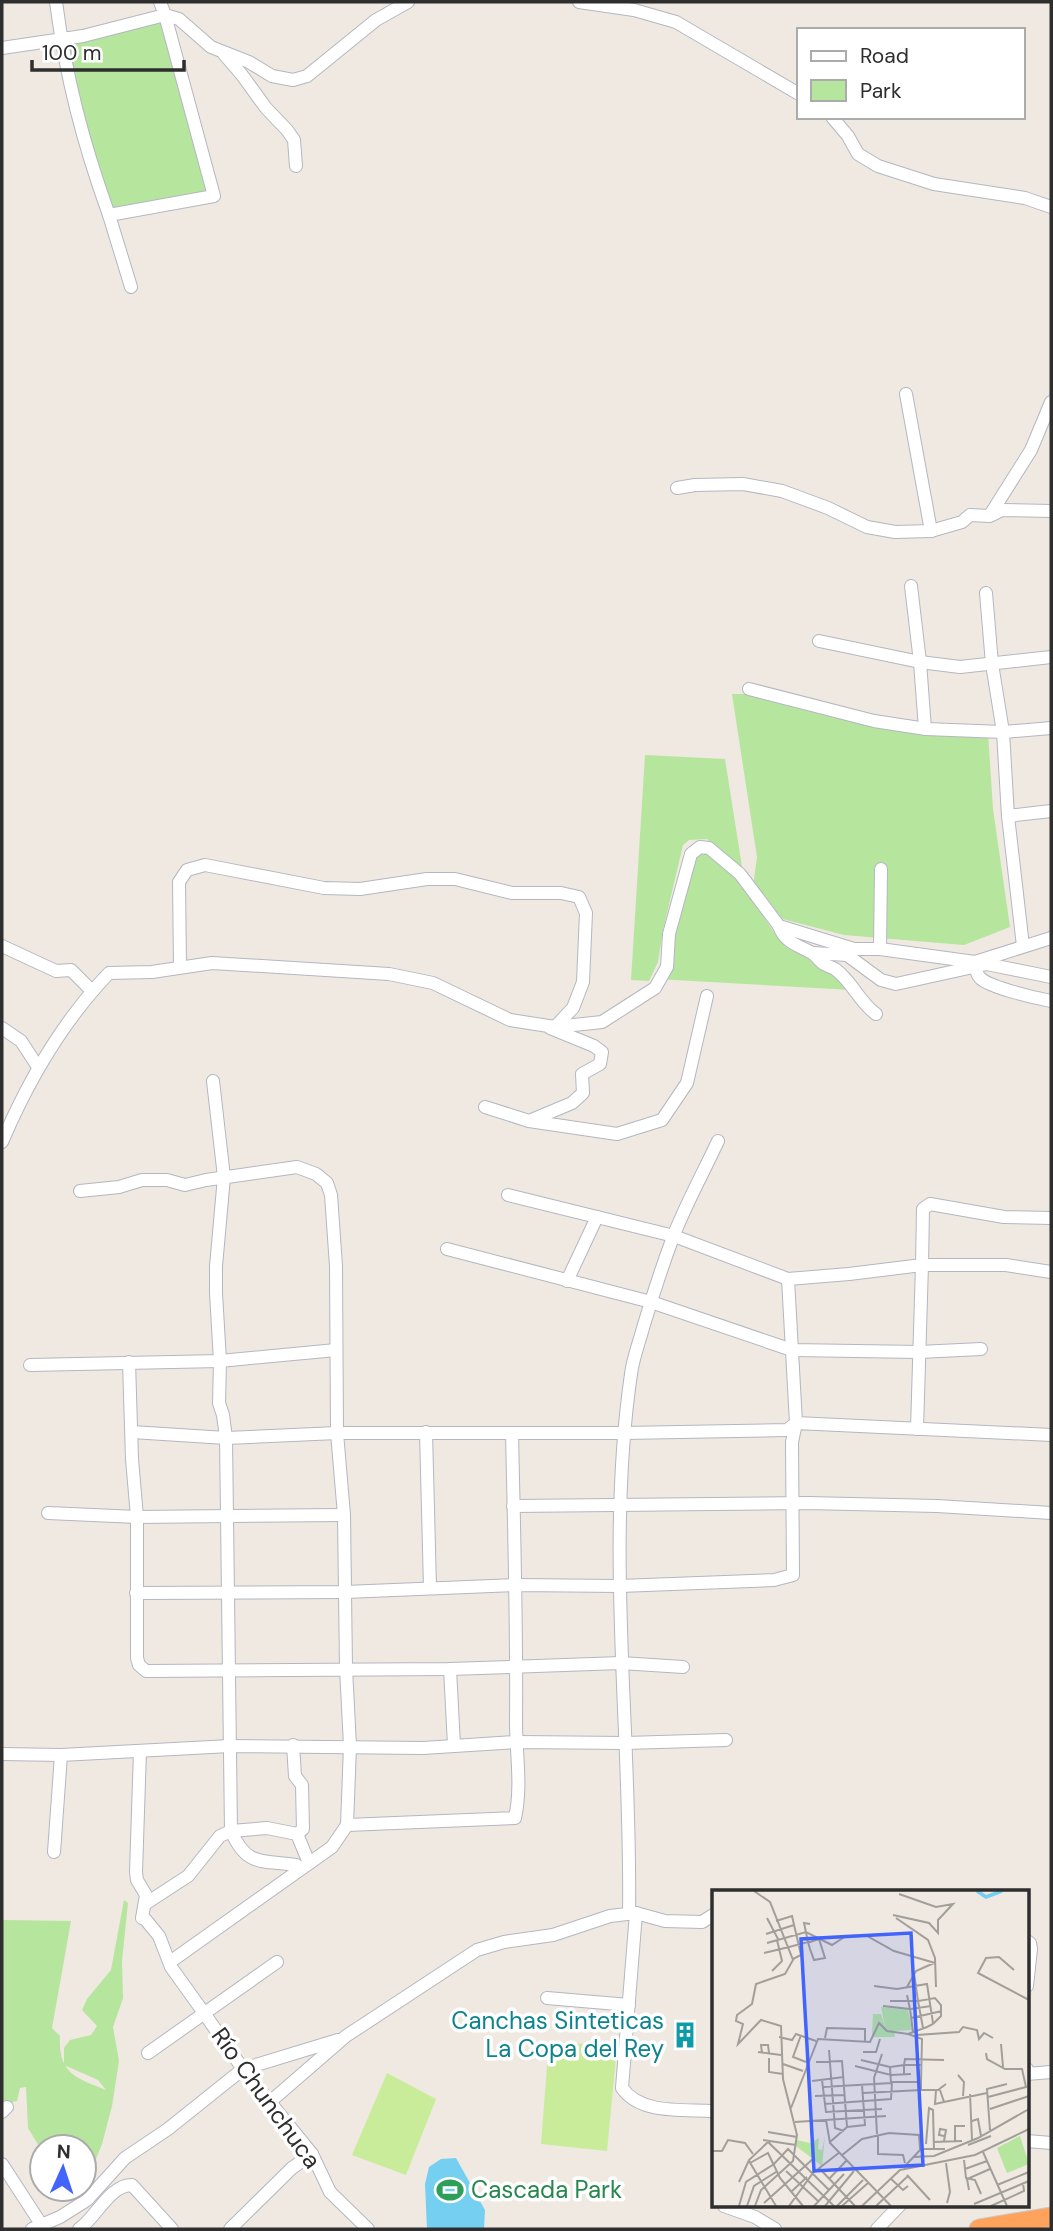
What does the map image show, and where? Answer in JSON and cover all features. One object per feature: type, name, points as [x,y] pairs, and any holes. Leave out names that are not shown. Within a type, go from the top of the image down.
[{"type":"highway","points":[[979,2229],[1051,2217]]},
{"type":"street","points":[[56,2],[77,117],[131,287]]},
{"type":"street","points":[[109,215],[214,196],[160,2]]},
{"type":"street","points":[[2,48],[83,36],[165,15],[179,19],[211,47],[249,62],[272,76],[293,80],[307,76],[376,20],[408,2]]},
{"type":"street","points":[[579,2],[634,9],[676,22],[797,92]]},
{"type":"street","points":[[221,51],[243,75],[265,108],[294,140],[296,166]]},
{"type":"street","points":[[834,119],[858,154],[877,166],[934,184],[1024,198],[1051,207]]},
{"type":"street","points":[[906,394],[931,531]]},
{"type":"street","points":[[990,516],[1031,450],[1051,402]]},
{"type":"street","points":[[677,488],[743,484],[782,491],[828,508],[867,527],[895,532],[931,531],[962,522],[970,515],[990,516],[1002,510],[1051,511]]},
{"type":"street","points":[[911,586],[925,729]]},
{"type":"street","points":[[986,593],[992,664],[1003,732],[1008,816],[1023,947]]},
{"type":"street","points":[[819,641],[920,662],[960,667],[1051,657]]},
{"type":"street","points":[[750,689],[874,721],[925,729],[1003,732],[1051,728]]},
{"type":"street","points":[[1008,816],[1051,811]]},
{"type":"street","points":[[551,1027],[602,1021],[654,988],[667,967],[669,934],[691,854],[700,847],[709,848],[740,874],[793,945],[813,953],[847,955],[881,980],[895,984],[975,965],[1051,938]]},
{"type":"street","points":[[180,966],[180,882],[187,870],[205,865],[324,888],[360,889],[427,879],[455,879],[512,893],[561,893],[579,897],[586,913],[583,982],[573,1008],[551,1027]]},
{"type":"street","points":[[880,949],[881,869]]},
{"type":"street","points":[[779,926],[854,949],[880,949],[975,965],[987,964],[1051,977]]},
{"type":"street","points":[[2,946],[57,971],[71,970],[92,991]]},
{"type":"street","points":[[813,953],[823,964],[838,971],[876,1014]]},
{"type":"street","points":[[2,1142],[38,1067],[92,991],[109,973],[152,972],[212,963],[388,974],[433,982],[510,1020],[551,1027],[602,1052],[600,1065],[582,1074],[583,1093],[572,1103],[529,1121]]},
{"type":"street","points":[[975,965],[981,979],[1023,996],[1051,1001]]},
{"type":"street","points":[[485,1107],[529,1121],[617,1134],[662,1120],[687,1083],[707,996]]},
{"type":"street","points":[[2,1028],[21,1041],[38,1067]]},
{"type":"street","points":[[213,1081],[224,1177],[216,1266],[219,1403],[226,1438],[231,1831],[239,1848],[248,1857],[260,1862],[296,1865],[297,1871]]},
{"type":"street","points":[[712,2111],[642,2104],[628,2098],[621,2088],[629,2005],[632,1913],[621,1663],[620,1504],[631,1372],[674,1236],[718,1141]]},
{"type":"street","points":[[80,1191],[119,1187],[142,1180],[167,1180],[185,1185],[297,1167],[316,1174],[327,1184],[331,1195],[336,1266],[337,1433],[344,1515],[350,1746],[347,1825],[332,1847],[170,1962]]},
{"type":"street","points":[[508,1195],[674,1236],[788,1279],[922,1265],[1006,1265],[1051,1272]]},
{"type":"street","points":[[917,1429],[923,1209],[930,1204],[1004,1217],[1051,1218]]},
{"type":"street","points":[[567,1281],[597,1217]]},
{"type":"street","points":[[447,1249],[651,1303],[792,1350],[919,1352],[981,1349]]},
{"type":"street","points":[[136,1592],[345,1592],[515,1586],[620,1586],[774,1580],[793,1575],[792,1442],[796,1423],[788,1279]]},
{"type":"street","points":[[30,1365],[220,1361],[336,1350]]},
{"type":"street","points":[[128,1362],[137,1517],[137,1658],[139,1665],[146,1671],[450,1669],[621,1663],[683,1667]]},
{"type":"street","points":[[132,1432],[226,1438],[337,1433],[624,1433],[786,1430],[796,1423],[1051,1435]]},
{"type":"street","points":[[426,1432],[430,1588]]},
{"type":"street","points":[[347,1825],[515,1818],[519,1791],[512,1433]]},
{"type":"street","points":[[513,1506],[794,1503],[937,1506],[1051,1513]]},
{"type":"street","points":[[48,1513],[137,1517],[344,1515]]},
{"type":"street","points":[[450,1669],[454,1745]]},
{"type":"street","points":[[2,1754],[61,1755],[230,1746],[423,1748],[516,1742],[726,1740]]},
{"type":"street","points":[[293,1745],[295,1776],[302,1785],[303,1829],[297,1834]]},
{"type":"street","name":"Río Chunchuca","points":[[141,1751],[136,1872],[138,1883],[145,1891],[142,1918],[159,1936],[172,1967],[204,2014],[243,2068],[312,2154],[330,2192],[368,2229]]},
{"type":"street","points":[[54,1852],[61,1755]]},
{"type":"street","points":[[145,1904],[188,1875],[220,1836],[231,1831],[267,1828],[297,1834]]},
{"type":"street","points":[[297,1834],[309,1863]]},
{"type":"street","points":[[271,2101],[342,2040],[477,1950],[504,1942],[553,1935],[610,1916],[632,1913],[665,1920],[702,1922],[712,1916]]},
{"type":"street","points":[[1028,1942],[1031,1949],[1028,1977]]},
{"type":"street","points":[[148,2053],[277,1962]]},
{"type":"street","points":[[547,1998],[629,2005]]},
{"type":"street","points":[[2,2164],[37,2227],[60,2217],[87,2200],[125,2158],[168,2129],[243,2068],[342,2040]]},
{"type":"street","points":[[1028,2072],[1051,2061]]},
{"type":"street","points":[[1028,2072],[1051,2072]]},
{"type":"street","points":[[1028,2141],[1051,2143]]},
{"type":"street","points":[[230,2229],[292,2168],[312,2154]]},
{"type":"street","points":[[79,2229],[91,2220],[113,2193],[127,2185],[132,2185],[172,2229]]},
{"type":"street","points":[[724,2206],[755,2217],[775,2229]]},
{"type":"street","points":[[877,2229],[899,2206]]},
{"type":"street","points":[[60,2217],[71,2229]]},
{"type":"green space","points":[[163,18],[210,193],[110,211],[76,102],[64,41]]},
{"type":"green space","points":[[732,694],[747,694],[831,717],[924,733],[988,733],[993,809],[1010,927],[964,945],[844,935],[775,917],[753,887],[757,857]]},
{"type":"green space","points":[[645,755],[725,759],[743,873],[707,839],[689,840],[683,845],[658,962],[649,981],[631,980]]},
{"type":"green space","points":[[701,847],[733,873],[778,938],[789,949],[814,960],[851,990],[657,979],[665,969],[689,853]]},
{"type":"green space","points":[[124,1900],[128,1903],[122,1961],[123,1998],[113,2027],[119,2061],[112,2106],[98,2154],[98,2133],[31,2133],[28,2128],[26,2087],[20,2088],[17,2101],[7,2103],[2,2098],[3,1920],[71,1921],[52,2028],[60,2036],[64,2063],[64,2048],[70,2040],[91,2035],[97,2026],[82,2010],[87,1999],[111,1970]],"holes":[[[65,2066],[98,2080],[106,2090],[85,2082]]]},
{"type":"green space","points":[[549,2041],[617,2047],[607,2151],[541,2144]]},
{"type":"green space","points":[[387,2073],[436,2099],[406,2175],[352,2155]]},
{"type":"water","name":"Cascada Park","points":[[456,2158],[485,2210],[484,2229],[427,2229],[425,2184],[429,2167],[441,2159]]},
{"type":"place","name":"Canchas Sinteticas La Copa del Rey","points":[[685,2035]]},
{"type":"place","name":"Cascada Park","points":[[450,2190]]}]
